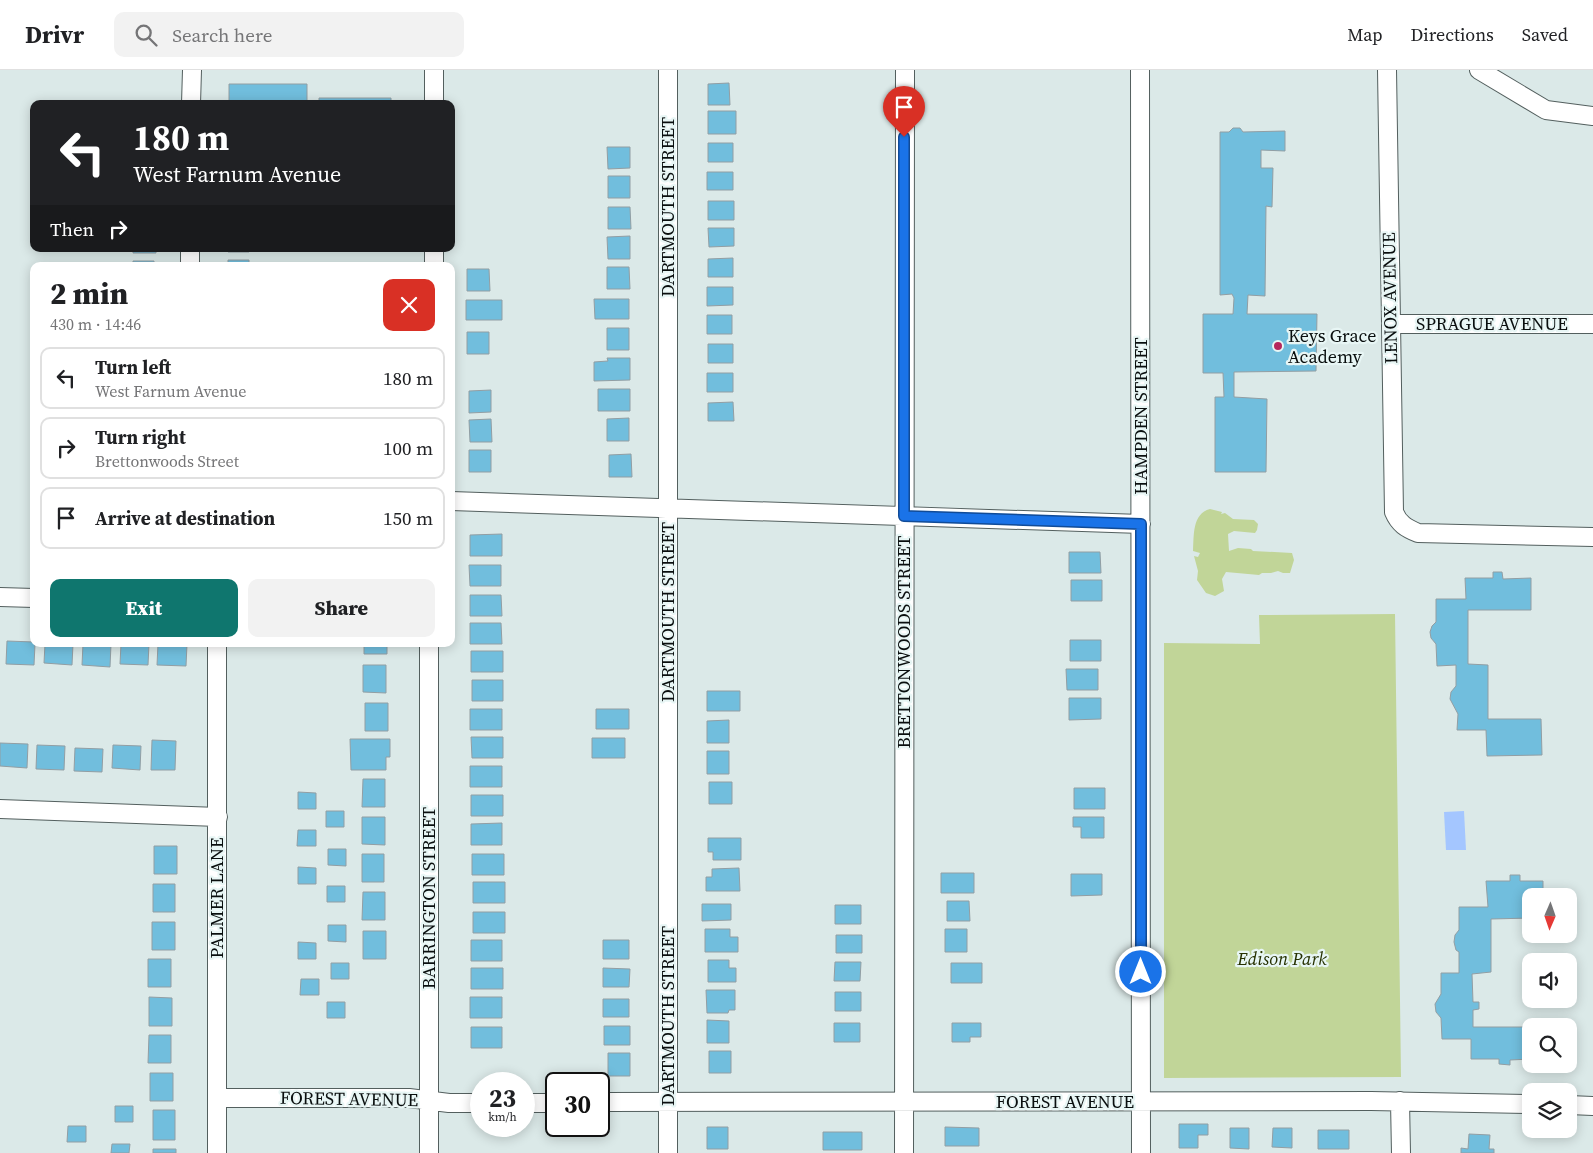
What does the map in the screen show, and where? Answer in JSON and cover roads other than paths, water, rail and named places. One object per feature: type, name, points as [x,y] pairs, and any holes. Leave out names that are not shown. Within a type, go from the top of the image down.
[{"type":"street","points":[[191,100],[192,70]]},
{"type":"street","points":[[434,70],[434,100]]},
{"type":"street","name":"DARTMOUTH STREET","points":[[668,70],[668,1153]]},
{"type":"street","name":"BRETTONWOODS STREET","points":[[904,70],[904,1153]]},
{"type":"street","name":"HAMPDEN STREET","points":[[1140,70],[1141,1153]]},
{"type":"street","name":"LENOX AVENUE","points":[[1387,70],[1393,506],[1397,519],[1405,528],[1418,533],[1593,536]]},
{"type":"street","points":[[1479,70],[1546,110],[1593,116]]},
{"type":"street","name":"SPRAGUE AVENUE","points":[[1391,324],[1593,324]]},
{"type":"street","points":[[455,501],[1141,524]]},
{"type":"street","points":[[0,596],[30,598]]},
{"type":"street","name":"PALMER LANE","points":[[216,1153],[217,647]]},
{"type":"street","name":"BARRINGTON STREET","points":[[429,647],[429,1153]]},
{"type":"street","points":[[0,809],[218,817]]},
{"type":"street","name":"FOREST AVENUE","points":[[217,1098],[409,1098],[449,1103],[470,1103]]},
{"type":"street","points":[[1400,1101],[1401,1153]]},
{"type":"street","name":"FOREST AVENUE","points":[[610,1102],[1400,1101],[1522,1104]]},
{"type":"street","points":[[1577,1105],[1593,1106]]},
{"type":"water","points":[[1464,811],[1466,850],[1446,850],[1444,812]]},
{"type":"place","name":"Keys Grace Academy","points":[[1278,346]]},
{"type":"park label","name":"Edison Park","points":[[1282,959]]}]
